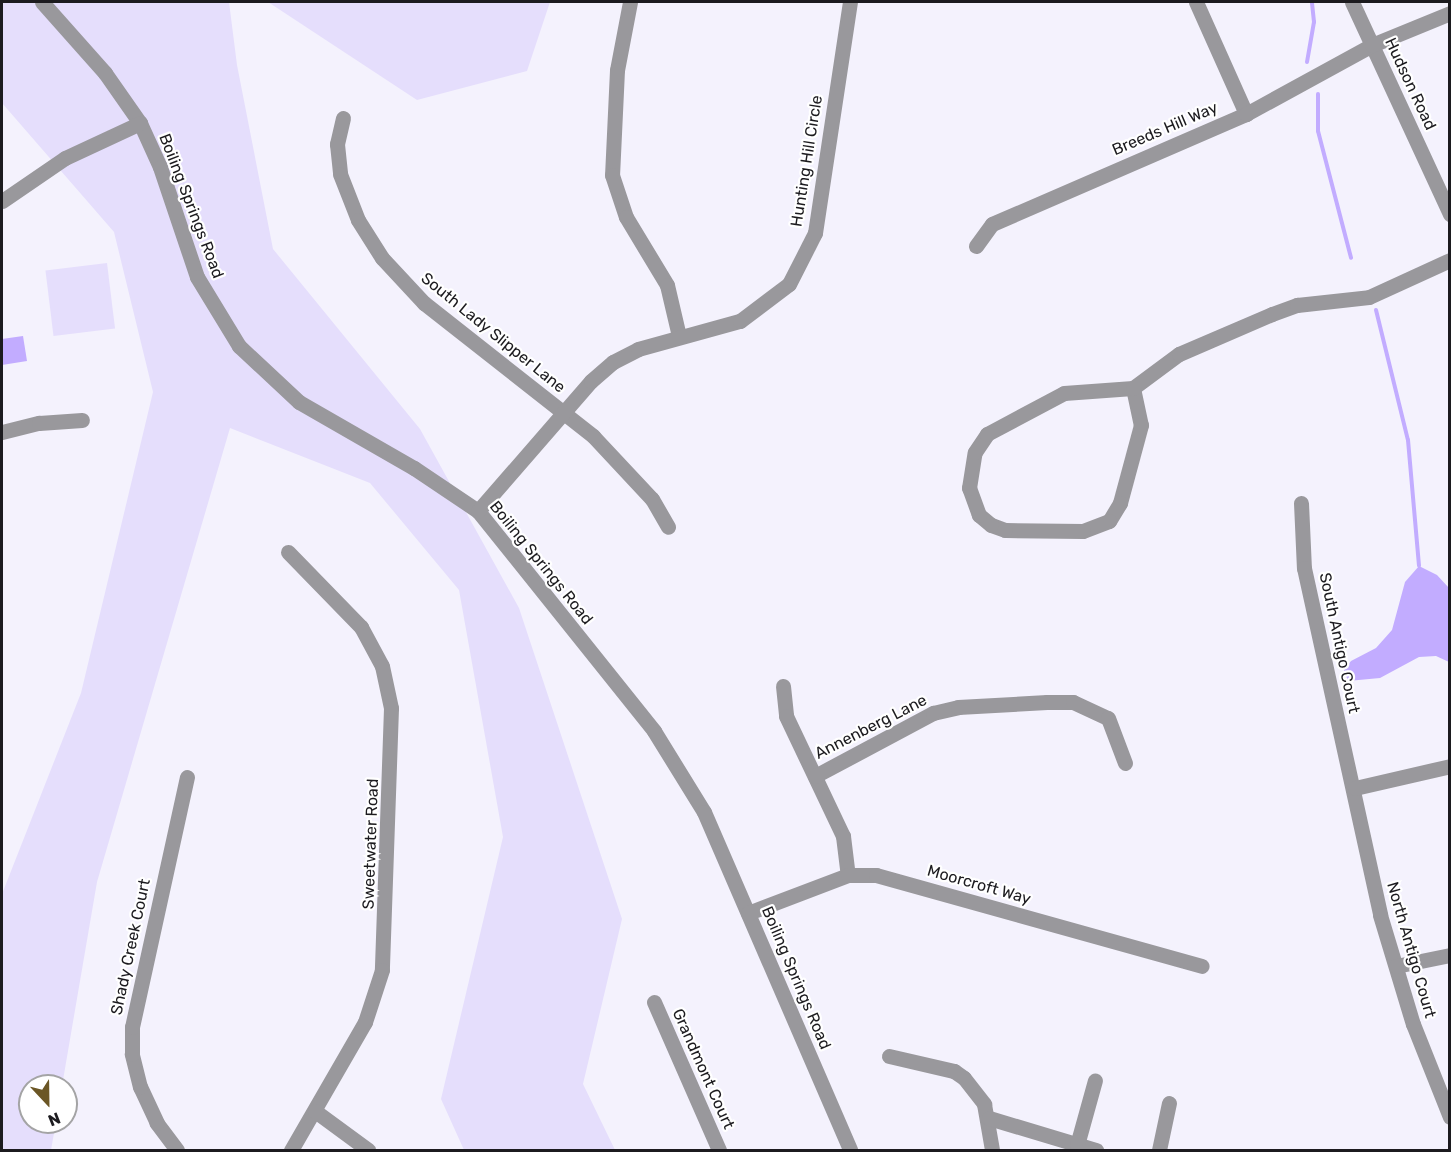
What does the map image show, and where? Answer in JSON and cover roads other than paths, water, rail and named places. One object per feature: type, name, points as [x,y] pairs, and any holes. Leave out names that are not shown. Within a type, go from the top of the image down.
[{"type":"street","name":"Boiling Springs Road","points":[[42,2],[105,73],[140,123],[160,167],[197,277],[239,346],[299,402],[414,468],[478,511],[678,765],[704,812],[850,1150]]},
{"type":"street","points":[[630,2],[617,69],[612,174],[626,217],[667,285],[679,336]]},
{"type":"street","name":"Hunting Hill Circle","points":[[478,511],[563,413],[613,362],[638,349],[679,336],[717,330],[758,310],[789,284],[805,257],[815,233],[850,2]]},
{"type":"street","points":[[1196,2],[1246,114]]},
{"type":"street","name":"Hudson Road","points":[[1352,2],[1449,214]]},
{"type":"street","name":"Breeds Hill Way","points":[[976,246],[992,224],[1246,114],[1372,45],[1449,13]]},
{"type":"street","name":"South Lady Slipper Lane","points":[[343,118],[337,144],[340,174],[358,220],[382,258],[424,303],[593,436],[652,499],[668,527]]},
{"type":"street","points":[[2,200],[65,158],[140,123]]},
{"type":"street","points":[[1133,388],[1141,425],[1120,503],[1109,520],[1083,531],[1005,530],[991,525],[979,516],[969,488],[975,452],[987,434],[1064,393],[1133,388],[1179,354],[1272,314],[1297,305],[1369,297],[1449,260]]},
{"type":"street","points":[[2,432],[82,420]]},
{"type":"street","name":"South Antigo Court","points":[[1301,503],[1304,568],[1354,788]]},
{"type":"street","name":"Sweetwater Road","points":[[288,552],[361,627],[382,666],[391,708],[382,970],[365,1022],[291,1150]]},
{"type":"street","points":[[783,687],[786,716],[843,836],[848,875]]},
{"type":"street","name":"Annenberg Lane","points":[[815,776],[933,713],[958,707],[1047,702],[1073,702],[1108,718],[1125,763]]},
{"type":"street","points":[[1354,788],[1449,766]]},
{"type":"street","name":"Shady Creek Court","points":[[177,1150],[157,1123],[140,1087],[132,1054],[132,1027],[187,777]]},
{"type":"street","name":"North Antigo Court","points":[[1354,788],[1380,915],[1413,1024],[1449,1117]]},
{"type":"street","name":"Moorcroft Way","points":[[748,913],[848,875],[876,875],[1202,966]]},
{"type":"street","points":[[1396,966],[1449,955]]},
{"type":"street","name":"Grandmont Court","points":[[654,1002],[719,1150]]},
{"type":"street","points":[[889,1056],[954,1071],[974,1090],[989,1118],[987,1149]]},
{"type":"street","points":[[1077,1145],[1095,1080]]},
{"type":"street","points":[[1159,1150],[1169,1103]]},
{"type":"street","points":[[315,1111],[368,1150]]},
{"type":"street","points":[[989,1118],[1096,1150]]},
{"type":"waterway","points":[[1307,62],[1314,22],[1312,2]]},
{"type":"waterway","points":[[1318,94],[1318,131],[1351,258]]},
{"type":"waterway","points":[[1376,310],[1408,440],[1419,566]]}]
